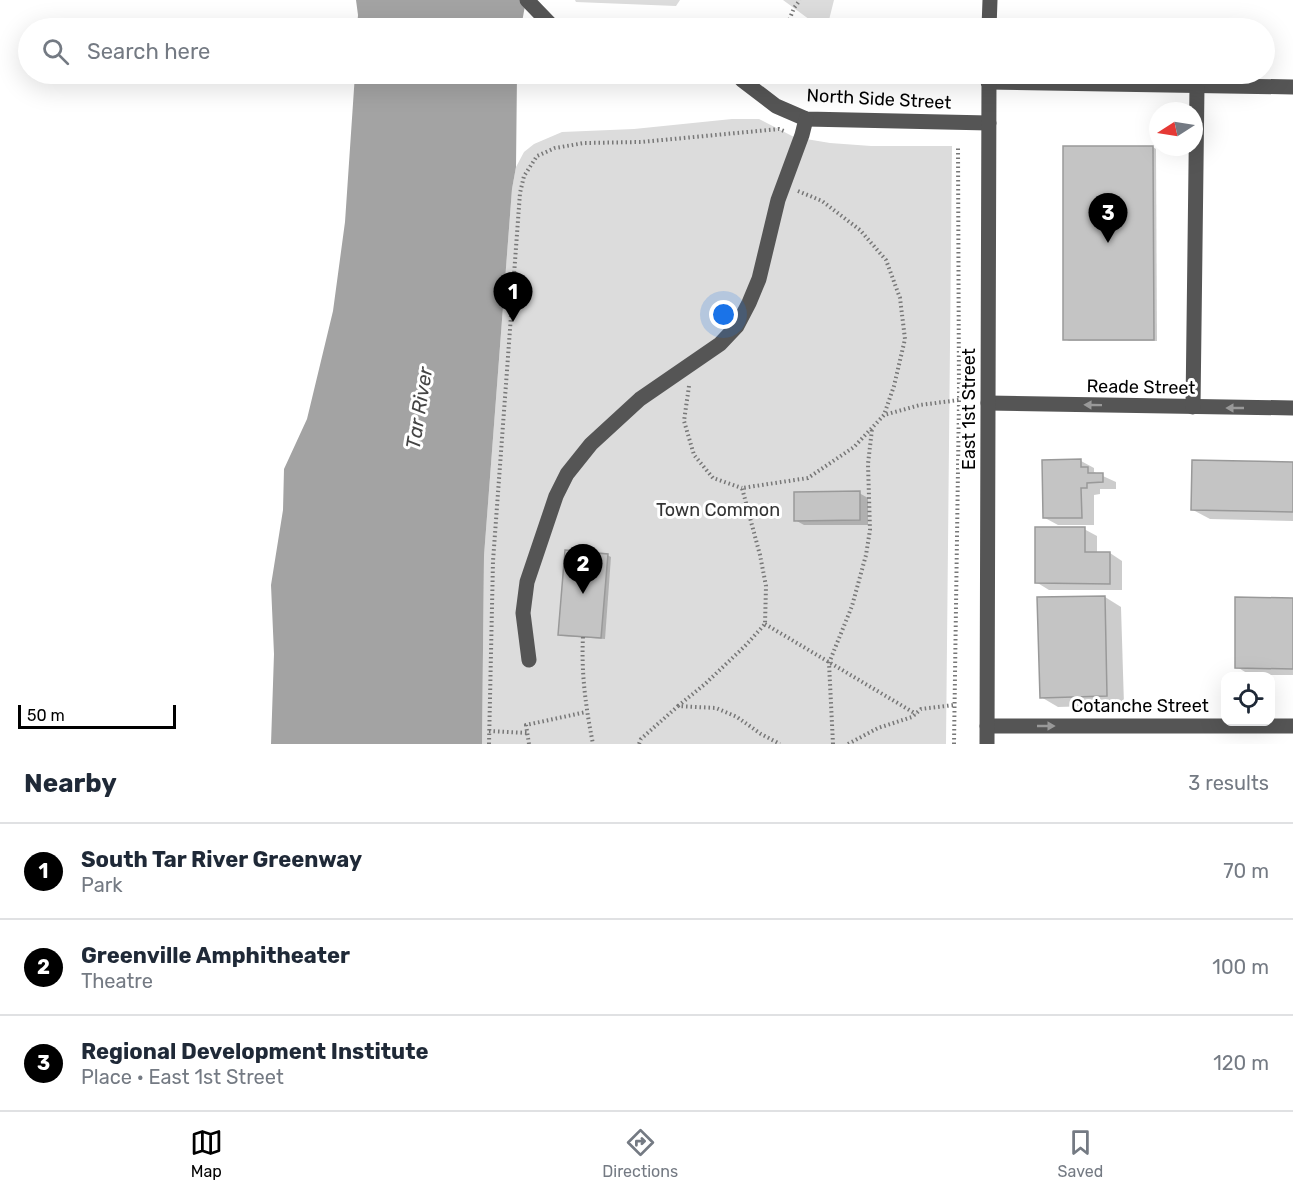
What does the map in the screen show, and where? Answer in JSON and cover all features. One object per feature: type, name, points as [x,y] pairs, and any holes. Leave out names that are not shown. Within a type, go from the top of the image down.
[{"type":"street","points":[[527,0],[544,18]]},
{"type":"street","points":[[989,18],[990,0]]},
{"type":"street","name":"North Side Street","points":[[747,84],[776,106],[806,119],[989,123]]},
{"type":"street","name":"East 1st Street","points":[[987,744],[989,84]]},
{"type":"street","points":[[1145,84],[1293,87]]},
{"type":"street","points":[[1193,407],[1197,86]]},
{"type":"street","points":[[529,660],[523,613],[527,582],[546,521],[567,474],[591,444],[640,399],[720,344],[737,326],[759,279],[778,200],[806,119]]},
{"type":"street","name":"Reade Street","points":[[988,403],[1293,408]]},
{"type":"street","name":"Cotanche Street","points":[[987,726],[1293,726]]},
{"type":"path","points":[[791,18],[800,0]]},
{"type":"path","points":[[489,744],[493,561],[520,193],[524,176],[537,156],[555,148],[584,143],[641,142],[779,129],[802,135]]},
{"type":"path","points":[[954,744],[959,400],[958,146]]},
{"type":"path","points":[[696,359],[688,390],[684,421],[694,455],[713,478],[742,488],[808,478],[854,447],[884,416],[905,339],[900,298],[886,261],[860,230],[822,201],[784,185]]},
{"type":"path","points":[[884,416],[920,405],[959,400]]},
{"type":"path","points":[[833,744],[829,663],[852,606],[866,555],[870,530],[868,464],[872,429]]},
{"type":"path","points":[[639,744],[746,646],[765,624],[766,586],[742,488]]},
{"type":"path","points":[[765,624],[916,714]]},
{"type":"path","points":[[583,637],[586,712],[592,744]]},
{"type":"path","points":[[848,744],[878,728],[912,717],[921,709],[954,705]]},
{"type":"path","points":[[678,706],[716,708],[737,717],[780,744]]},
{"type":"path","points":[[529,744],[526,725],[586,712]]},
{"type":"path","points":[[489,732],[528,733]]},
{"type":"green space","points":[[575,0],[680,0],[676,6],[576,2]]},
{"type":"green space","points":[[783,0],[834,0],[830,18],[807,18]]},
{"type":"green space","name":"Town Common","points":[[732,119],[759,119],[794,137],[830,143],[871,146],[952,146],[946,744],[482,744],[484,556],[512,189],[516,167],[524,152],[534,144],[562,132],[634,129]]},
{"type":"water","points":[[356,0],[526,0],[523,18],[358,18]]},
{"type":"water","name":"Tar River","points":[[354,84],[517,84],[516,167],[512,189],[484,556],[482,744],[271,744],[274,654],[271,585],[283,510],[284,469],[307,419],[333,311],[345,222]]},
{"type":"building","points":[[1063,146],[1149,146],[1149,156],[1153,156],[1154,340],[1063,340]]},
{"type":"building","points":[[1081,459],[1081,467],[1088,467],[1088,473],[1103,473],[1103,482],[1087,483],[1087,488],[1081,488],[1082,518],[1043,518],[1042,460]]},
{"type":"building","points":[[1192,460],[1293,462],[1293,512],[1191,510]]},
{"type":"building","points":[[860,491],[860,520],[794,521],[794,492]]},
{"type":"building","points":[[1035,527],[1085,527],[1085,552],[1110,552],[1110,584],[1035,583]]},
{"type":"building","points":[[565,550],[608,554],[601,638],[558,635]]},
{"type":"building","points":[[1105,596],[1107,696],[1040,698],[1037,597]]},
{"type":"building","points":[[1235,597],[1293,598],[1293,669],[1235,668]]},
{"type":"place","name":"Regional Development Institute","points":[[1108,243]]},
{"type":"place","name":"South Tar River Greenway","points":[[513,322]]},
{"type":"place","name":"Greenville Amphitheater","points":[[583,594]]}]
